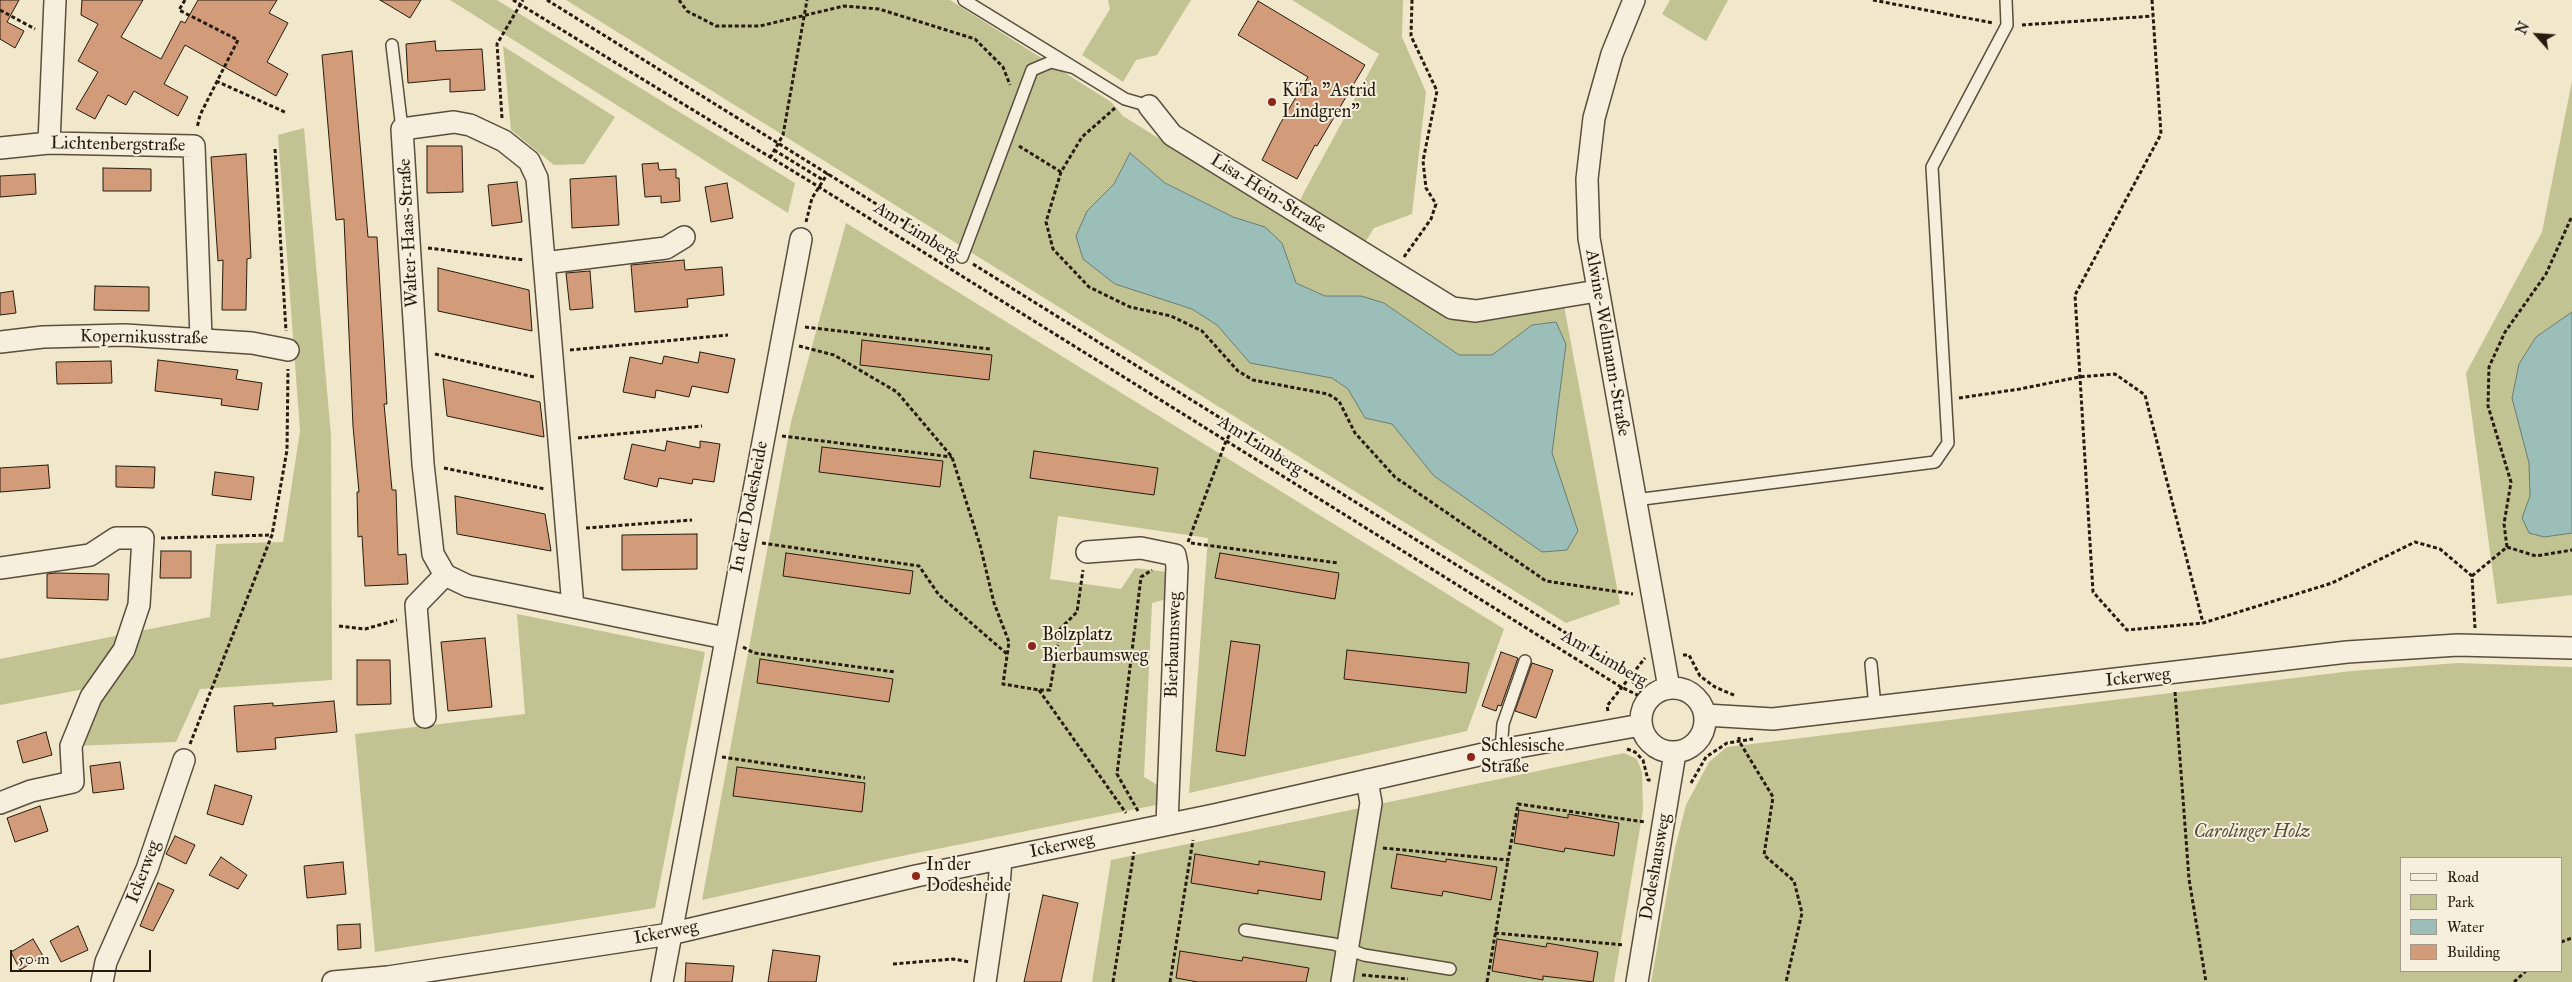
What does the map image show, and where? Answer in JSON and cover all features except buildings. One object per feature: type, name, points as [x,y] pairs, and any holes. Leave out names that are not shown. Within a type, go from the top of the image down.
[{"type":"street","points":[[49,143],[55,0]]},
{"type":"street","name":"Alwine-Wellmann-Straße","points":[[1634,0],[1612,54],[1594,118],[1587,179],[1589,238],[1669,688]]},
{"type":"street","name":"Lisa-Hein-Straße","points":[[1149,106],[1172,135],[1452,308],[1476,311],[1597,291]]},
{"type":"street","points":[[402,129],[454,122],[470,125],[504,141],[529,161],[537,178],[573,607]]},
{"type":"street","name":"Walter-Haas-Straße","points":[[402,129],[423,464],[433,554],[445,576]]},
{"type":"street","name":"Lichtenbergstraße","points":[[0,148],[49,143],[194,146],[201,338]]},
{"type":"street","points":[[544,263],[666,248],[684,237]]},
{"type":"street","name":"In der Dodesheide","points":[[662,982],[801,239]]},
{"type":"street","name":"Kopernikusstraße","points":[[0,342],[43,337],[125,335],[201,338],[252,343],[288,350]]},
{"type":"street","points":[[0,568],[90,556],[116,538],[143,538],[139,605],[124,650],[91,697],[71,746],[73,782],[32,791],[0,803]]},
{"type":"street","name":"Bierbaumsweg","points":[[1086,552],[1141,548],[1164,551],[1175,555],[1177,566],[1167,824]]},
{"type":"street","points":[[425,717],[416,605],[445,576],[468,586],[725,638]]},
{"type":"street","name":"Ickerweg","points":[[1705,716],[1774,719],[2174,674],[2347,652],[2475,645],[2571,645]]},
{"type":"street","points":[[1669,688],[1687,691],[1696,697],[1702,705],[1705,716],[1705,726],[1695,744],[1686,750],[1675,753],[1655,747],[1647,740],[1641,725],[1643,710],[1648,700],[1656,693],[1669,688]]},
{"type":"street","name":"Ickerweg","points":[[333,982],[388,979],[670,934],[916,876],[1189,820],[1501,750],[1641,725]]},
{"type":"street","name":"Dodeshausweg","points":[[1637,982],[1675,753]]},
{"type":"street","name":"Ickerweg","points":[[102,982],[106,962],[147,869],[184,760]]},
{"type":"street","points":[[1343,978],[1371,803],[1367,780]]},
{"type":"street","points":[[986,974],[1001,859]]},
{"type":"lane","name":"Lisa-Hein-Straße","points":[[964,0],[1070,67],[1125,99],[1149,106]]},
{"type":"lane","points":[[1635,500],[1936,462],[1948,443],[1932,168],[2007,26],[2006,0]]},
{"type":"lane","points":[[392,45],[402,129]]},
{"type":"lane","points":[[962,257],[1032,70],[1051,62],[1070,67]]},
{"type":"lane","points":[[1501,750],[1503,724],[1526,661]]},
{"type":"lane","points":[[1871,664],[1874,707]]},
{"type":"lane","points":[[1245,930],[1334,944],[1364,956],[1450,969]]},
{"type":"path","points":[[184,0],[179,10],[238,40],[200,115],[194,146]]},
{"type":"path","name":"Am Limberg","points":[[513,0],[819,187],[1621,687],[1648,700]]},
{"type":"path","points":[[504,141],[497,44],[523,0]]},
{"type":"path","name":"Am Limberg","points":[[547,0],[1582,643],[1628,677],[1648,700]]},
{"type":"path","points":[[679,0],[687,11],[716,26],[760,26],[844,6],[880,9],[975,39],[1002,66],[1018,104]]},
{"type":"path","points":[[770,158],[783,135],[807,0]]},
{"type":"path","points":[[1393,271],[1431,219],[1436,204],[1426,188],[1424,161],[1437,91],[1411,36],[1412,0]]},
{"type":"path","points":[[2152,0],[2162,134],[2075,295],[2092,592],[2128,630],[2204,623],[2332,583],[2415,542],[2440,549],[2472,576],[2475,645]]},
{"type":"path","points":[[0,10],[54,39]]},
{"type":"path","points":[[216,81],[287,113]]},
{"type":"path","points":[[1125,99],[1082,137],[1061,172],[1046,222],[1053,249],[1089,287],[1130,307],[1171,316],[1202,331],[1238,372],[1253,380],[1328,394],[1339,401],[1355,433],[1395,478],[1546,581],[1629,595],[1651,592]]},
{"type":"path","points":[[1006,139],[1061,172]]},
{"type":"path","points":[[184,760],[272,535],[287,450],[288,350],[275,149]]},
{"type":"path","points":[[774,150],[823,180]]},
{"type":"path","points":[[801,239],[812,198],[828,173]]},
{"type":"path","points":[[2507,548],[2504,524],[2511,482],[2488,406],[2489,367],[2504,332],[2546,274],[2572,216]]},
{"type":"path","points":[[410,245],[544,263]]},
{"type":"path","points":[[783,333],[990,349]]},
{"type":"path","points":[[783,333],[834,355],[897,392],[952,457],[980,545],[994,603],[1009,642],[1003,684],[1050,690],[1060,629],[1077,612],[1086,552]]},
{"type":"path","points":[[552,351],[728,336]]},
{"type":"path","points":[[415,350],[555,382]]},
{"type":"path","points":[[1945,400],[2020,389],[2079,377],[2115,374],[2145,395],[2204,623]]},
{"type":"path","points":[[560,440],[702,426]]},
{"type":"path","points":[[764,434],[952,457]]},
{"type":"path","points":[[423,464],[564,493]]},
{"type":"path","points":[[567,529],[692,520]]},
{"type":"path","points":[[143,538],[272,535]]},
{"type":"path","points":[[744,540],[919,566],[939,595],[1007,654]]},
{"type":"path","points":[[1188,542],[1338,563]]},
{"type":"path","points":[[2507,548],[2536,556],[2572,550]]},
{"type":"path","points":[[2472,576],[2507,548]]},
{"type":"path","points":[[340,626],[365,629],[417,617]]},
{"type":"path","points":[[725,638],[754,653],[895,672]]},
{"type":"path","points":[[1643,658],[1689,655],[1700,676],[1715,687],[1736,696],[1739,741],[1773,797],[1764,855],[1794,881],[1802,913],[1786,982]]},
{"type":"path","points":[[2174,674],[2189,880],[2206,982]]},
{"type":"path","points":[[1039,690],[1138,830],[1113,982]]},
{"type":"path","points":[[704,754],[865,778]]},
{"type":"path","points":[[1487,982],[1518,804],[1646,822]]},
{"type":"path","points":[[1170,982],[1193,839],[1189,820]]},
{"type":"path","points":[[1365,846],[1508,860]]},
{"type":"path","points":[[1496,933],[1626,945]]},
{"type":"path","points":[[893,964],[953,959],[986,974]]},
{"type":"path","points":[[2514,982],[2525,972]]},
{"type":"path","points":[[1343,978],[1410,979]]},
{"type":"green space","points":[[450,0],[497,0],[795,183],[788,213]]},
{"type":"green space","points":[[566,0],[950,0],[1111,102],[1123,116],[1291,221],[1303,194],[1379,54],[1292,0],[1403,0],[1402,37],[1426,92],[1412,214],[1374,228],[1354,260],[1453,318],[1564,306],[1620,604],[1566,623]]},
{"type":"green space","points":[[1108,0],[1191,0],[1157,55],[1136,60],[1123,82],[1082,55],[1110,9]]},
{"type":"green space","points":[[1670,0],[1728,0],[1706,41],[1662,14]]},
{"type":"green space","points":[[503,46],[615,117],[584,164],[554,165],[511,130]]},
{"type":"green space","points":[[2572,81],[2572,595],[2497,604],[2466,373],[2542,232]]},
{"type":"green space","points":[[304,128],[331,436],[332,680],[200,689],[176,742],[73,746],[95,687],[0,705],[0,659],[210,617],[216,544],[283,542],[300,431],[278,135]]},
{"type":"green space","points":[[846,223],[1504,629],[1467,731],[1189,793],[1208,538],[1058,516],[1050,579],[1121,589],[1135,568],[1167,572],[1167,599],[1152,603],[1144,777],[1159,786],[1156,805],[882,860],[702,900],[791,422]]},
{"type":"green space","points":[[517,614],[705,652],[655,908],[375,952],[355,734],[525,714]]},
{"type":"green space","name":"Carolinger Holz","points":[[2458,663],[2572,667],[2572,982],[1651,982],[1675,848],[1686,805],[1709,762],[1727,747],[2352,671]]},
{"type":"green space","points":[[1624,753],[1637,759],[1642,772],[1643,810],[1614,982],[1092,982],[1111,860]]},
{"type":"water","points":[[1130,153],[1165,183],[1233,217],[1265,227],[1282,243],[1296,283],[1325,296],[1361,296],[1384,303],[1459,355],[1492,355],[1532,325],[1556,322],[1566,344],[1552,453],[1578,531],[1567,550],[1542,552],[1434,476],[1392,424],[1365,418],[1348,389],[1332,378],[1250,363],[1217,325],[1192,309],[1115,284],[1083,259],[1076,236],[1087,211],[1114,184]]},
{"type":"water","points":[[2572,312],[2572,533],[2544,537],[2529,533],[2522,518],[2530,496],[2529,463],[2512,398],[2519,364],[2536,337]]},
{"type":"place","name":"KiTa \"Astrid Lindgren\"","points":[[1272,102]]},
{"type":"place","name":"Bolzplatz Bierbaumsweg","points":[[1032,646]]},
{"type":"place","name":"Schlesische Straße","points":[[1471,757]]},
{"type":"place","name":"In der Dodesheide","points":[[916,876]]}]
